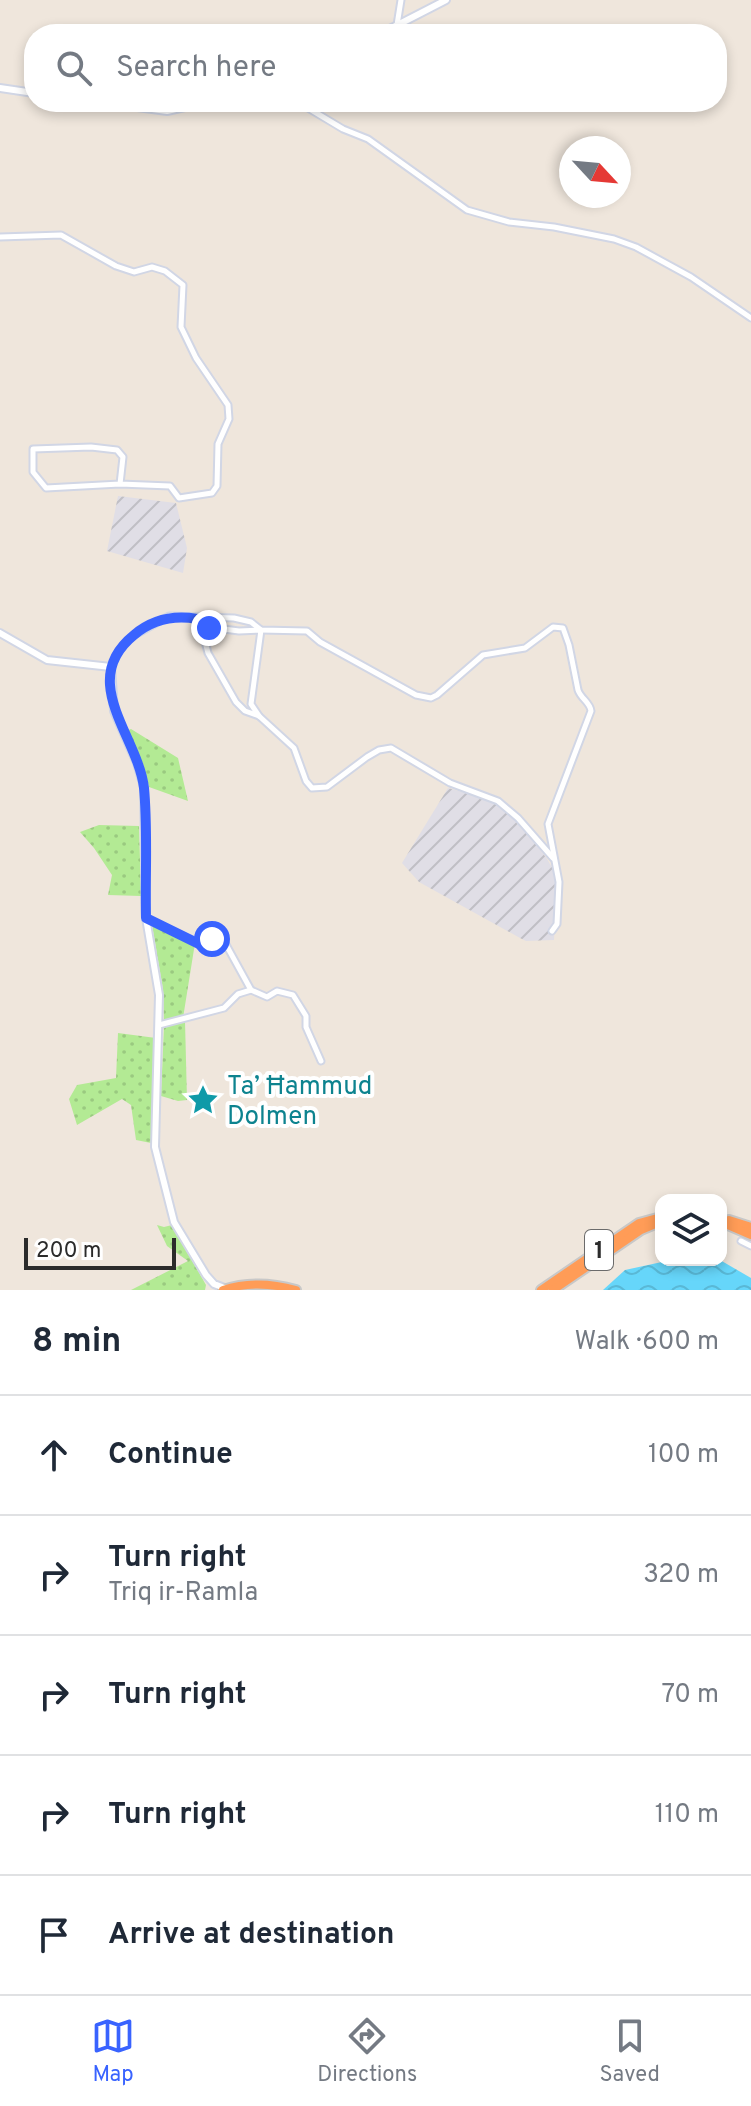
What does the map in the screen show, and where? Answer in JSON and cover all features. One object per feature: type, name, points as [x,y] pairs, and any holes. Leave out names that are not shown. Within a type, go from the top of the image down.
[{"type":"highway","name":"1","points":[[541,1290],[639,1223],[655,1220]]},
{"type":"highway","points":[[727,1221],[751,1227]]},
{"type":"highway","name":"1","points":[[553,1290],[655,1222]]},
{"type":"highway","points":[[727,1223],[751,1235]]},
{"type":"highway","points":[[225,1289],[264,1284],[296,1290]]},
{"type":"main road","points":[[399,24],[446,0]]},
{"type":"main road","points":[[0,88],[24,92]]},
{"type":"main road","points":[[0,633],[47,660],[111,667],[114,711],[144,787],[146,918],[159,995],[155,1147],[174,1222],[206,1275],[214,1284],[225,1289]]},
{"type":"main road","points":[[206,1275],[209,1290]]},
{"type":"street","points":[[397,24],[401,0]]},
{"type":"street","points":[[315,112],[368,139],[467,210],[509,222],[614,239],[636,247],[691,277],[751,318]]},
{"type":"street","points":[[0,237],[61,235],[116,266],[134,272],[152,267],[165,271],[183,285],[181,327],[196,358],[228,405],[229,419],[218,444],[217,486],[212,493],[179,498],[170,486],[120,484],[46,488],[33,472],[33,449],[91,447],[117,450],[123,457],[120,484]]},
{"type":"street","points":[[111,667],[118,652],[138,632],[169,616],[234,618],[251,622],[261,630]]},
{"type":"street","points":[[197,619],[208,653],[225,686],[245,711],[259,716]]},
{"type":"street","points":[[201,626],[239,631],[307,631],[320,642],[416,695],[431,698],[483,655],[525,648],[553,627],[563,628],[580,696],[591,711],[548,824],[559,882],[557,924],[552,931]]},
{"type":"street","points":[[261,630],[251,704],[259,716],[294,748],[306,781],[312,788],[327,787],[379,750],[391,748],[450,783],[498,801],[518,818],[556,862]]},
{"type":"street","points":[[146,918],[199,944],[212,939],[224,941],[251,990],[267,997],[277,991],[293,995],[306,1016],[306,1027],[321,1061]]},
{"type":"street","points":[[159,1025],[224,1008],[238,994],[251,990]]},
{"type":"street","points":[[741,1241],[751,1246]]},
{"type":"shaded area","points":[[118,496],[176,503],[187,548],[183,573],[107,551]]},
{"type":"shaded area","points":[[448,788],[493,801],[520,823],[547,859],[557,885],[554,940],[526,941],[520,938],[419,882],[402,863]]},
{"type":"green space","points":[[131,729],[178,758],[188,801],[149,787],[143,764],[126,731]]},
{"type":"green space","points":[[99,825],[139,826],[141,896],[108,895],[112,875],[80,832]]},
{"type":"green space","points":[[151,919],[195,943],[183,1018],[164,1021],[163,989]]},
{"type":"green space","points":[[185,1021],[187,1100],[178,1101],[161,1096],[164,1026]]},
{"type":"green space","points":[[118,1033],[156,1038],[151,1143],[136,1140],[131,1105],[122,1099],[77,1125],[69,1099],[77,1085],[116,1078]]},
{"type":"green space","points":[[157,1225],[172,1225],[206,1285],[205,1290],[131,1290],[188,1261],[167,1246]]},
{"type":"water","points":[[655,1263],[655,1266],[727,1264],[751,1278],[751,1290],[603,1290],[625,1270]]},
{"type":"place","name":"Ta’ Ħammud Dolmen","points":[[203,1100]]},
{"type":"route","points":[[209,628],[201,626],[197,619],[169,616],[131,637],[118,652],[110,677],[114,711],[144,787],[146,918],[199,944],[212,939]]}]
